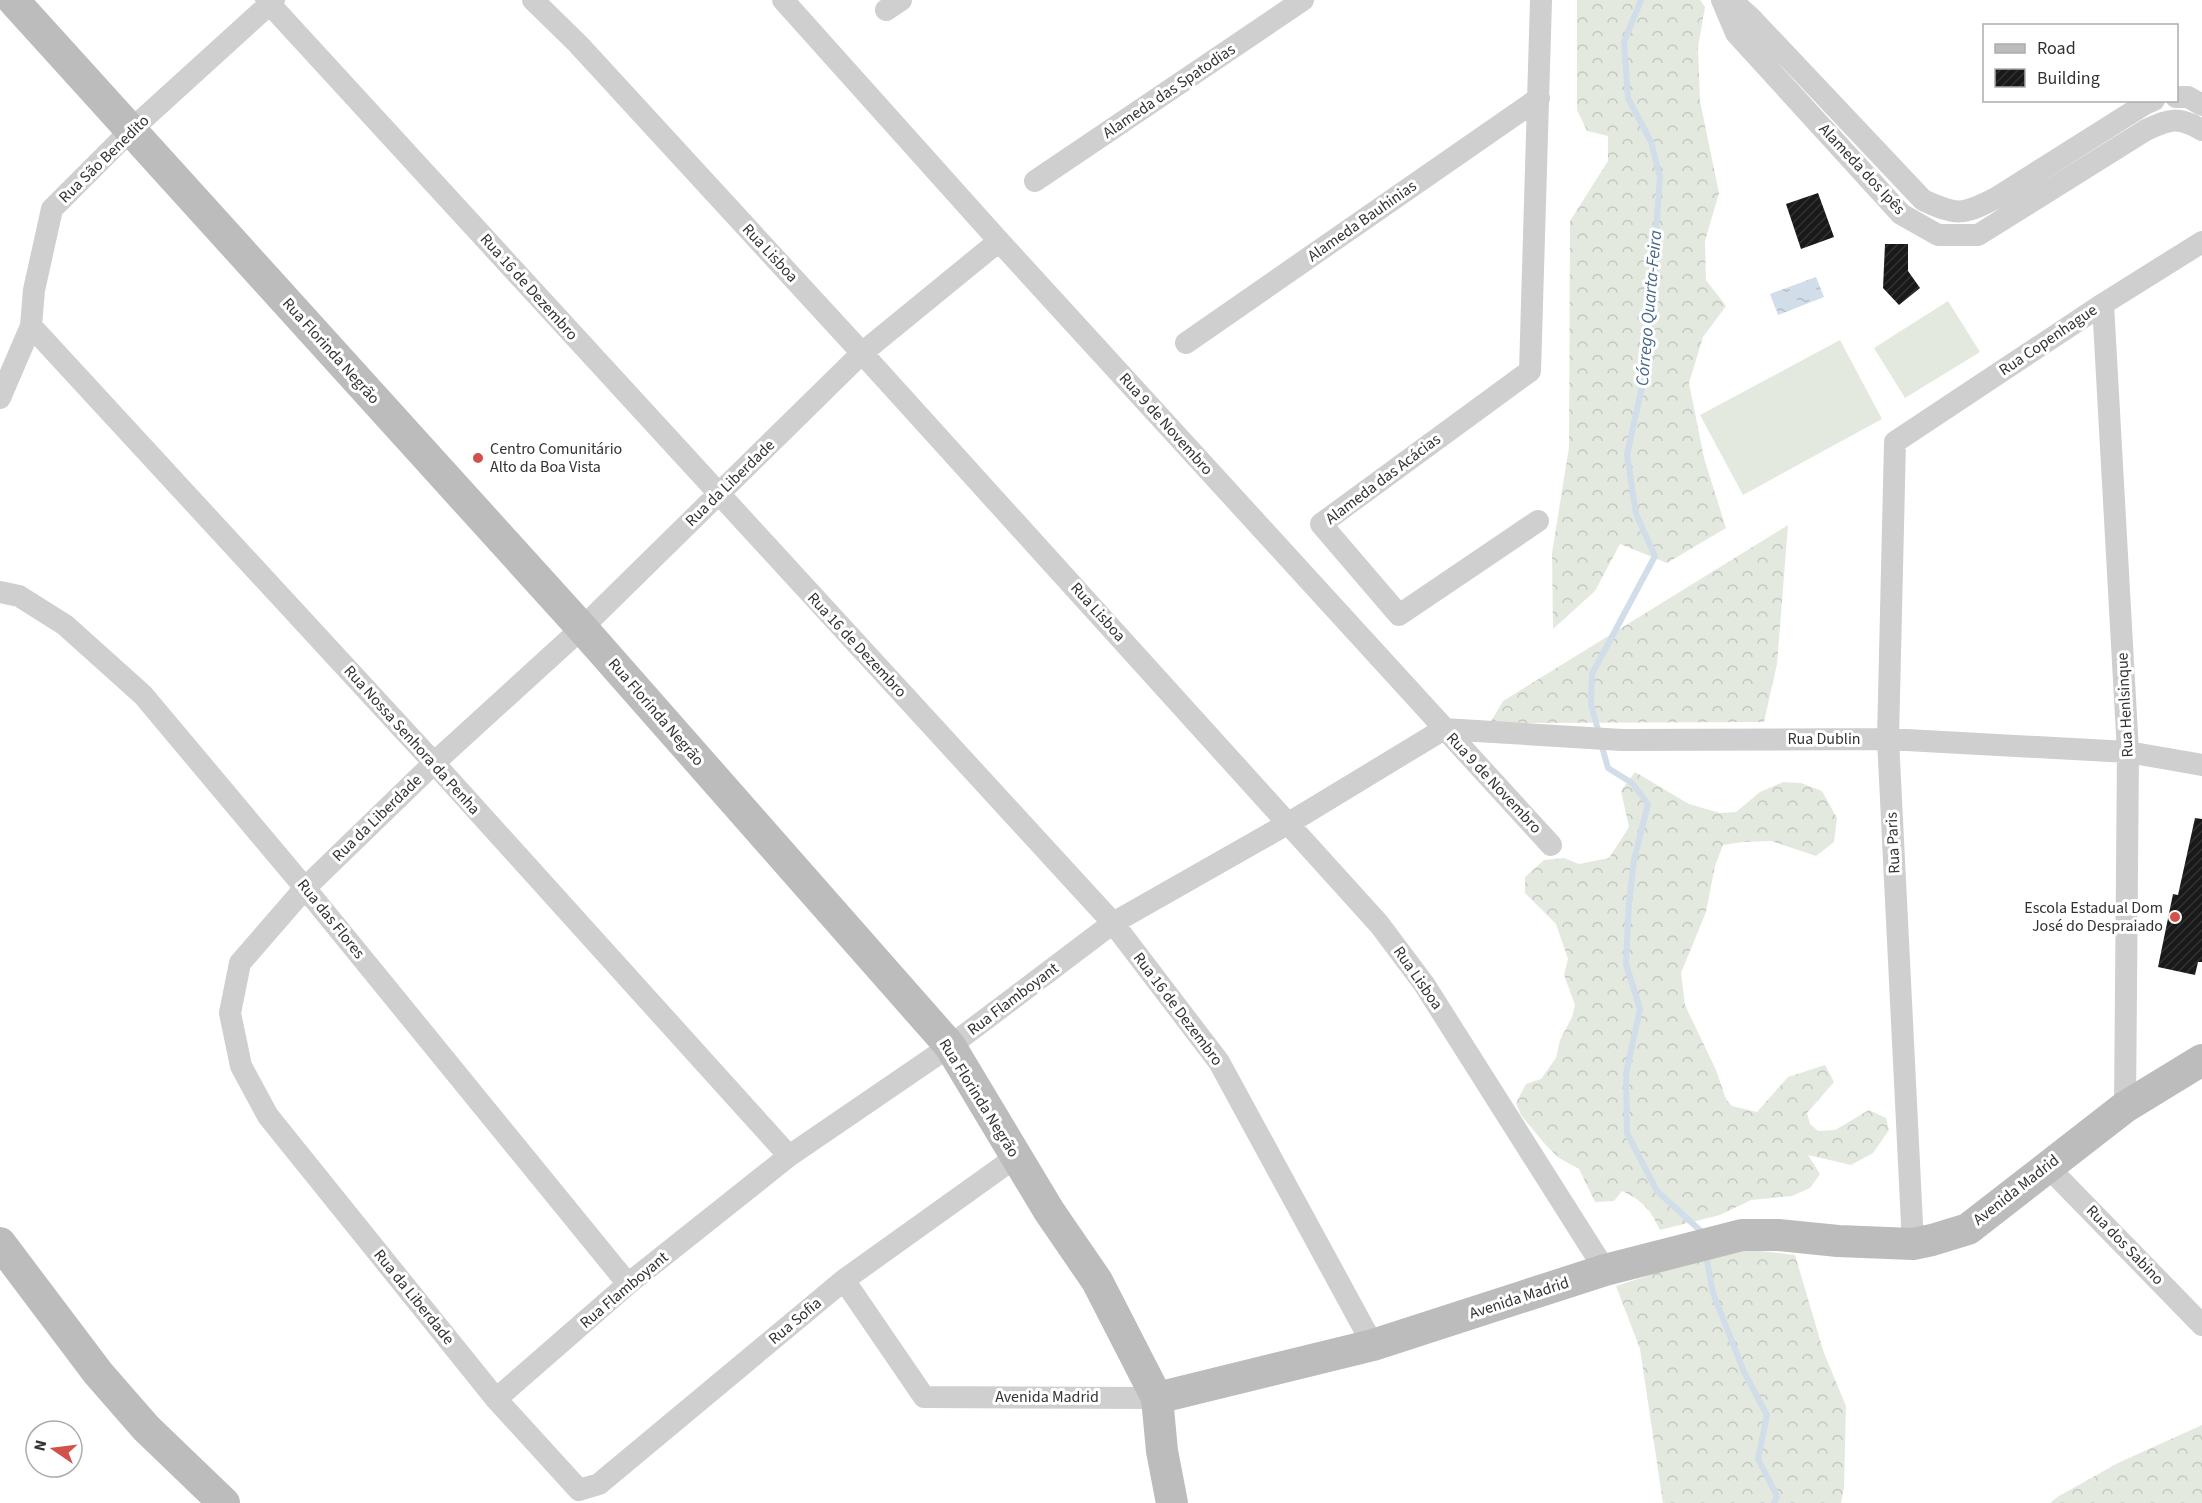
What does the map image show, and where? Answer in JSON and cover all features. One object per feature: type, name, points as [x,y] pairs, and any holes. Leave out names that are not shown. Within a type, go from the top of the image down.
[{"type":"street","name":"Rua Florinda Negrão","points":[[13,0],[582,628],[950,1046],[1049,1211],[1097,1281],[1157,1398],[1162,1451],[1172,1503]]},
{"type":"street","name":"Rua Lisboa","points":[[533,0],[586,53],[862,353],[1379,924],[1424,984],[1605,1270]]},
{"type":"street","name":"Rua 9 de Novembro","points":[[783,0],[999,241],[1551,845]]},
{"type":"street","name":"Alameda das Spatodias","points":[[1035,181],[1303,0]]},
{"type":"street","points":[[1539,98],[1541,0]]},
{"type":"street","name":"Alameda dos Ipês","points":[[1722,0],[1736,33],[1901,214],[1938,234],[1978,235]]},
{"type":"street","name":"Alameda dos Ipês","points":[[1731,0],[1752,18],[1923,200],[1946,211],[1971,211]]},
{"type":"street","name":"Rua São Benedito","points":[[0,398],[31,326],[34,290],[52,209],[132,130],[270,1]]},
{"type":"street","name":"Rua 16 de Dezembro","points":[[270,1],[718,494],[1113,923],[1219,1062],[1373,1345]]},
{"type":"street","name":"Alameda Bauhinias","points":[[1186,343],[1539,98]]},
{"type":"street","name":"Alameda das Acácias","points":[[1538,521],[1399,615],[1321,524],[1530,370],[1539,98]]},
{"type":"street","points":[[2150,102],[1996,198],[1971,211],[1978,235],[2146,130],[2167,120],[2194,125],[2189,100]]},
{"type":"street","points":[[1901,214],[1923,200]]},
{"type":"street","name":"Rua da Liberdade","points":[[579,1490],[496,1399],[268,1116],[241,1066],[230,1012],[240,963],[305,888],[434,763],[582,628],[862,353],[999,241]]},
{"type":"street","name":"Rua Copenhague","points":[[1895,442],[2103,304],[2202,242]]},
{"type":"street","name":"Rua Henlsinque","points":[[2103,304],[2128,752],[2125,1107]]},
{"type":"street","name":"Rua Nossa Senhora da Penha","points":[[31,326],[434,763],[789,1156]]},
{"type":"street","name":"Rua Paris","points":[[1895,442],[1888,739],[1912,1244]]},
{"type":"street","name":"Rua das Flores","points":[[0,592],[20,596],[65,625],[143,695],[305,888],[628,1284]]},
{"type":"street","name":"Rua Dublin","points":[[1444,729],[1623,740],[1888,739],[2128,752],[2202,765]]},
{"type":"street","name":"Rua Flamboyant","points":[[496,1399],[628,1284],[789,1156],[950,1046],[1113,923],[1289,823],[1444,729]]},
{"type":"street","name":"Avenida Madrid","points":[[844,1281],[924,1397],[1157,1398],[1373,1345],[1605,1270],[1742,1235],[1778,1235],[1838,1241],[1912,1244],[1968,1229],[2125,1107],[2202,1060]]},
{"type":"street","name":"Rua Sofia","points":[[579,1490],[599,1484],[844,1281],[1016,1157]]},
{"type":"street","name":"Rua dos Sabino","points":[[2047,1166],[2202,1325]]},
{"type":"street","points":[[0,1243],[98,1373],[146,1428],[224,1503]]},
{"type":"green space","points":[[1577,0],[1700,0],[1705,7],[1698,47],[1700,101],[1719,193],[1705,241],[1706,280],[1726,306],[1703,337],[1689,383],[1704,458],[1726,528],[1667,563],[1620,544],[1595,591],[1553,629],[1552,553],[1569,447],[1570,221],[1608,161],[1608,136],[1587,131],[1577,110]]},
{"type":"green space","points":[[1948,301],[1980,352],[1905,398],[1874,348]]},
{"type":"green space","points":[[1840,340],[1882,419],[1743,495],[1700,415]]},
{"type":"green space","points":[[1788,525],[1777,664],[1764,722],[1490,723],[1503,701]]},
{"type":"green space","points":[[1635,772],[1689,804],[1720,813],[1736,812],[1760,792],[1783,782],[1801,783],[1822,791],[1837,818],[1834,842],[1816,856],[1771,841],[1723,845],[1715,866],[1706,912],[1681,973],[1685,1005],[1716,1070],[1726,1099],[1732,1106],[1757,1112],[1788,1077],[1825,1065],[1834,1082],[1807,1113],[1810,1124],[1818,1131],[1835,1130],[1869,1110],[1886,1118],[1889,1130],[1873,1153],[1851,1165],[1808,1155],[1820,1174],[1810,1188],[1792,1196],[1751,1200],[1720,1215],[1660,1230],[1645,1206],[1622,1191],[1614,1201],[1595,1202],[1579,1169],[1559,1158],[1545,1144],[1521,1115],[1516,1103],[1526,1084],[1541,1079],[1556,1058],[1560,1040],[1572,1017],[1575,1005],[1564,975],[1568,959],[1556,924],[1525,893],[1525,877],[1544,860],[1564,858],[1579,864],[1609,858],[1629,827],[1621,791]]},
{"type":"green space","points":[[1751,1250],[1795,1255],[1824,1353],[1846,1406],[1844,1488],[1841,1503],[1663,1503],[1640,1349],[1616,1286],[1715,1254]]},
{"type":"green space","points":[[2202,1425],[2202,1503],[2050,1503],[2118,1463]]},
{"type":"water","points":[[1816,277],[1824,297],[1778,315],[1770,294]]},
{"type":"building","points":[[1818,193],[1834,237],[1801,249],[1786,204]]},
{"type":"building","points":[[1885,244],[1908,244],[1908,271],[1920,288],[1899,305],[1883,288]]},
{"type":"building","points":[[2195,818],[2202,819],[2202,962],[2198,962],[2195,975],[2158,967],[2173,894],[2178,895]]},
{"type":"waterway","name":"Córrego Quarta-Feira","points":[[1599,733],[1591,705],[1592,674],[1655,556],[1636,514],[1627,455],[1646,368],[1660,177],[1651,142],[1628,98],[1624,42],[1641,0]]},
{"type":"waterway","name":"Córrego Quarta-Feira","points":[[1601,743],[1608,768],[1632,783],[1648,804],[1634,860],[1629,902],[1626,964],[1640,1009],[1626,1074],[1627,1133],[1657,1191],[1702,1232],[1703,1236]]},
{"type":"waterway","name":"Córrego Quarta-Feira","points":[[1706,1255],[1713,1293],[1744,1372],[1767,1415],[1758,1459],[1777,1496],[1774,1503]]},
{"type":"place","name":"Centro Comunitário Alto da Boa Vista","points":[[478,458]]},
{"type":"place","name":"Escola Estadual Dom José do Despraiado","points":[[2175,917]]}]
